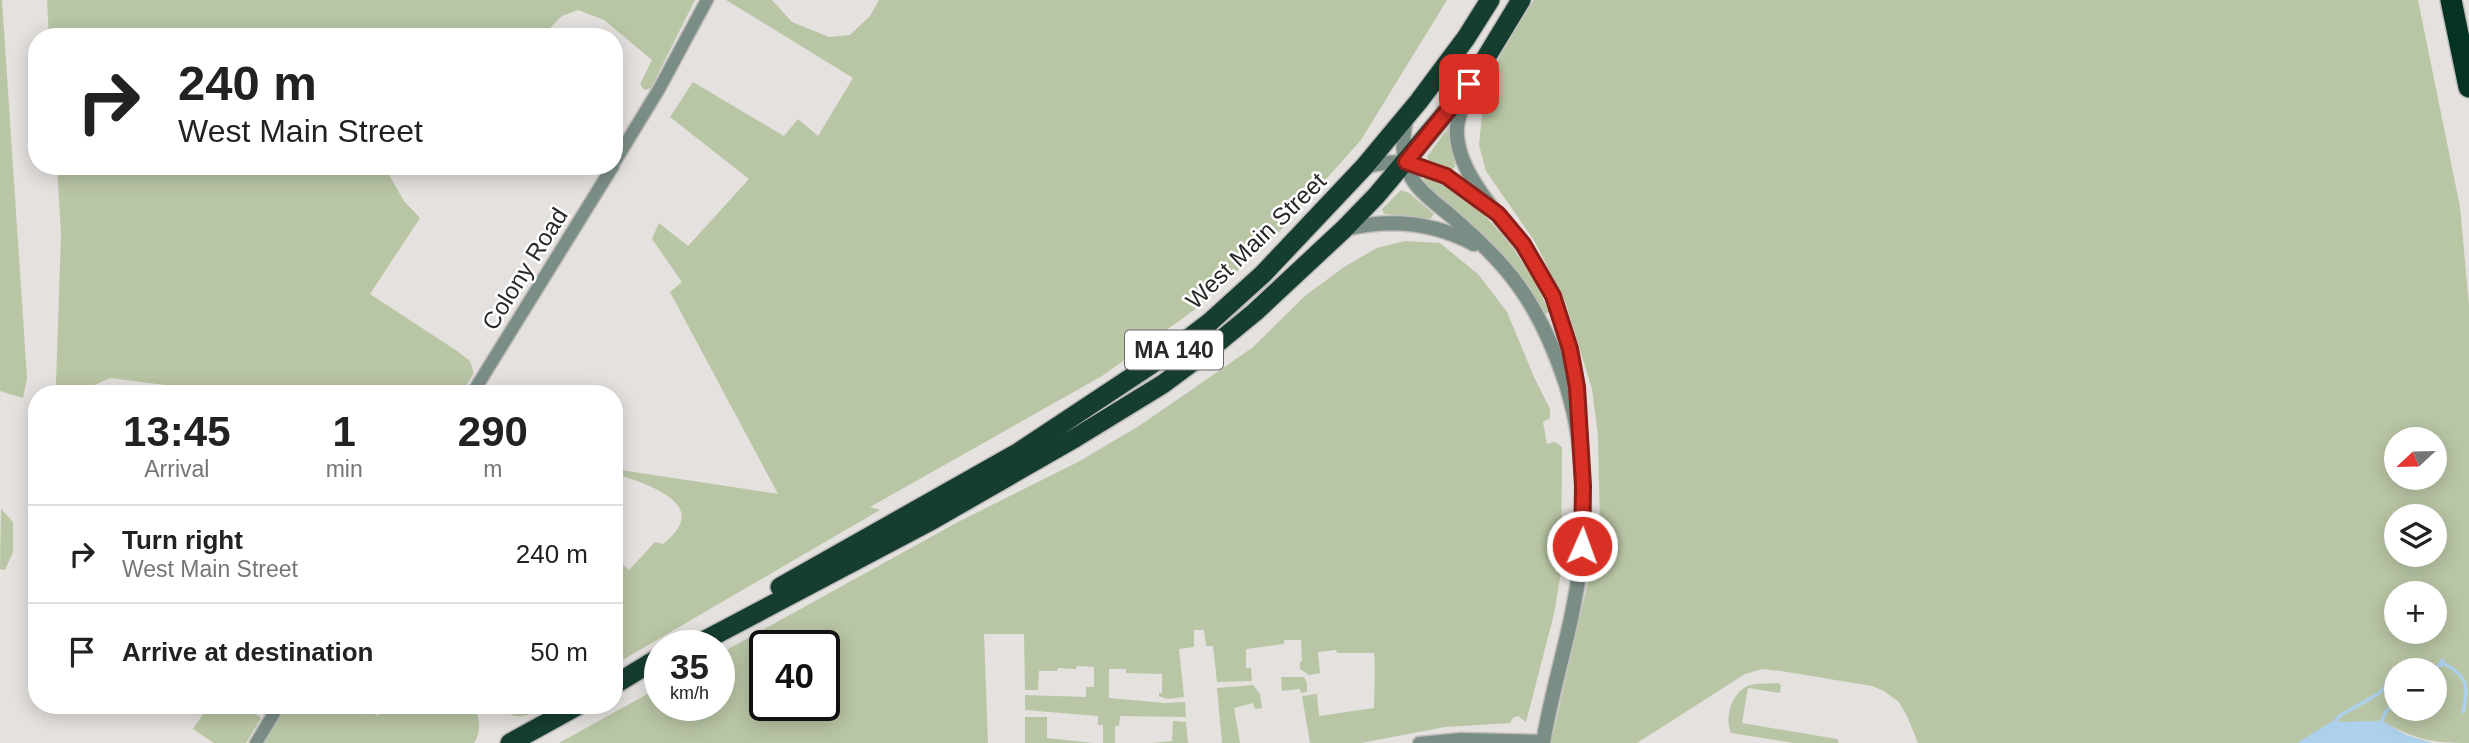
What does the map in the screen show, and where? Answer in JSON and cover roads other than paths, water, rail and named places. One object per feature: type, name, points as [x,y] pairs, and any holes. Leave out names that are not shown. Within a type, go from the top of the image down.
[{"type":"highway","name":"West Main Street","points":[[708,630],[1019,452],[1176,348],[1246,291],[1364,167],[1406,119],[1466,38],[1490,0]]},
{"type":"highway","name":"West Main Street","points":[[724,630],[934,519],[1119,412],[1163,384],[1255,312],[1344,229],[1406,162],[1474,77],[1521,0]]},
{"type":"highway","points":[[2451,0],[2469,88]]},
{"type":"highway","points":[[623,680],[644,667]]},
{"type":"highway","points":[[623,681],[644,671]]},
{"type":"highway","points":[[510,743],[563,714]]},
{"type":"street","name":"Colony Road","points":[[623,148],[707,0]]},
{"type":"street","points":[[1419,743],[1461,738],[1543,742],[1579,575],[1583,516],[1577,387],[1570,349],[1559,313],[1538,267],[1469,172],[1459,147],[1458,121],[1474,77]]},
{"type":"street","points":[[1406,119],[1402,144],[1412,179],[1491,253],[1524,294],[1548,335],[1567,387],[1579,448]]},
{"type":"street","points":[[1364,167],[1380,162],[1406,162],[1446,176],[1498,214]]},
{"type":"street","name":"Colony Road","points":[[478,385],[607,175]]},
{"type":"street","points":[[1344,229],[1371,223],[1408,223],[1450,233],[1491,253]]},
{"type":"street","points":[[256,743],[274,714]]},
{"type":"water","points":[[2382,721],[2406,735],[2433,743],[2297,743],[2331,722]]},
{"type":"waterway","points":[[2447,665],[2458,673],[2465,683],[2463,712]]},
{"type":"waterway","points":[[2331,726],[2341,715],[2384,688]]},
{"type":"waterway","points":[[2381,723],[2384,716]]}]
